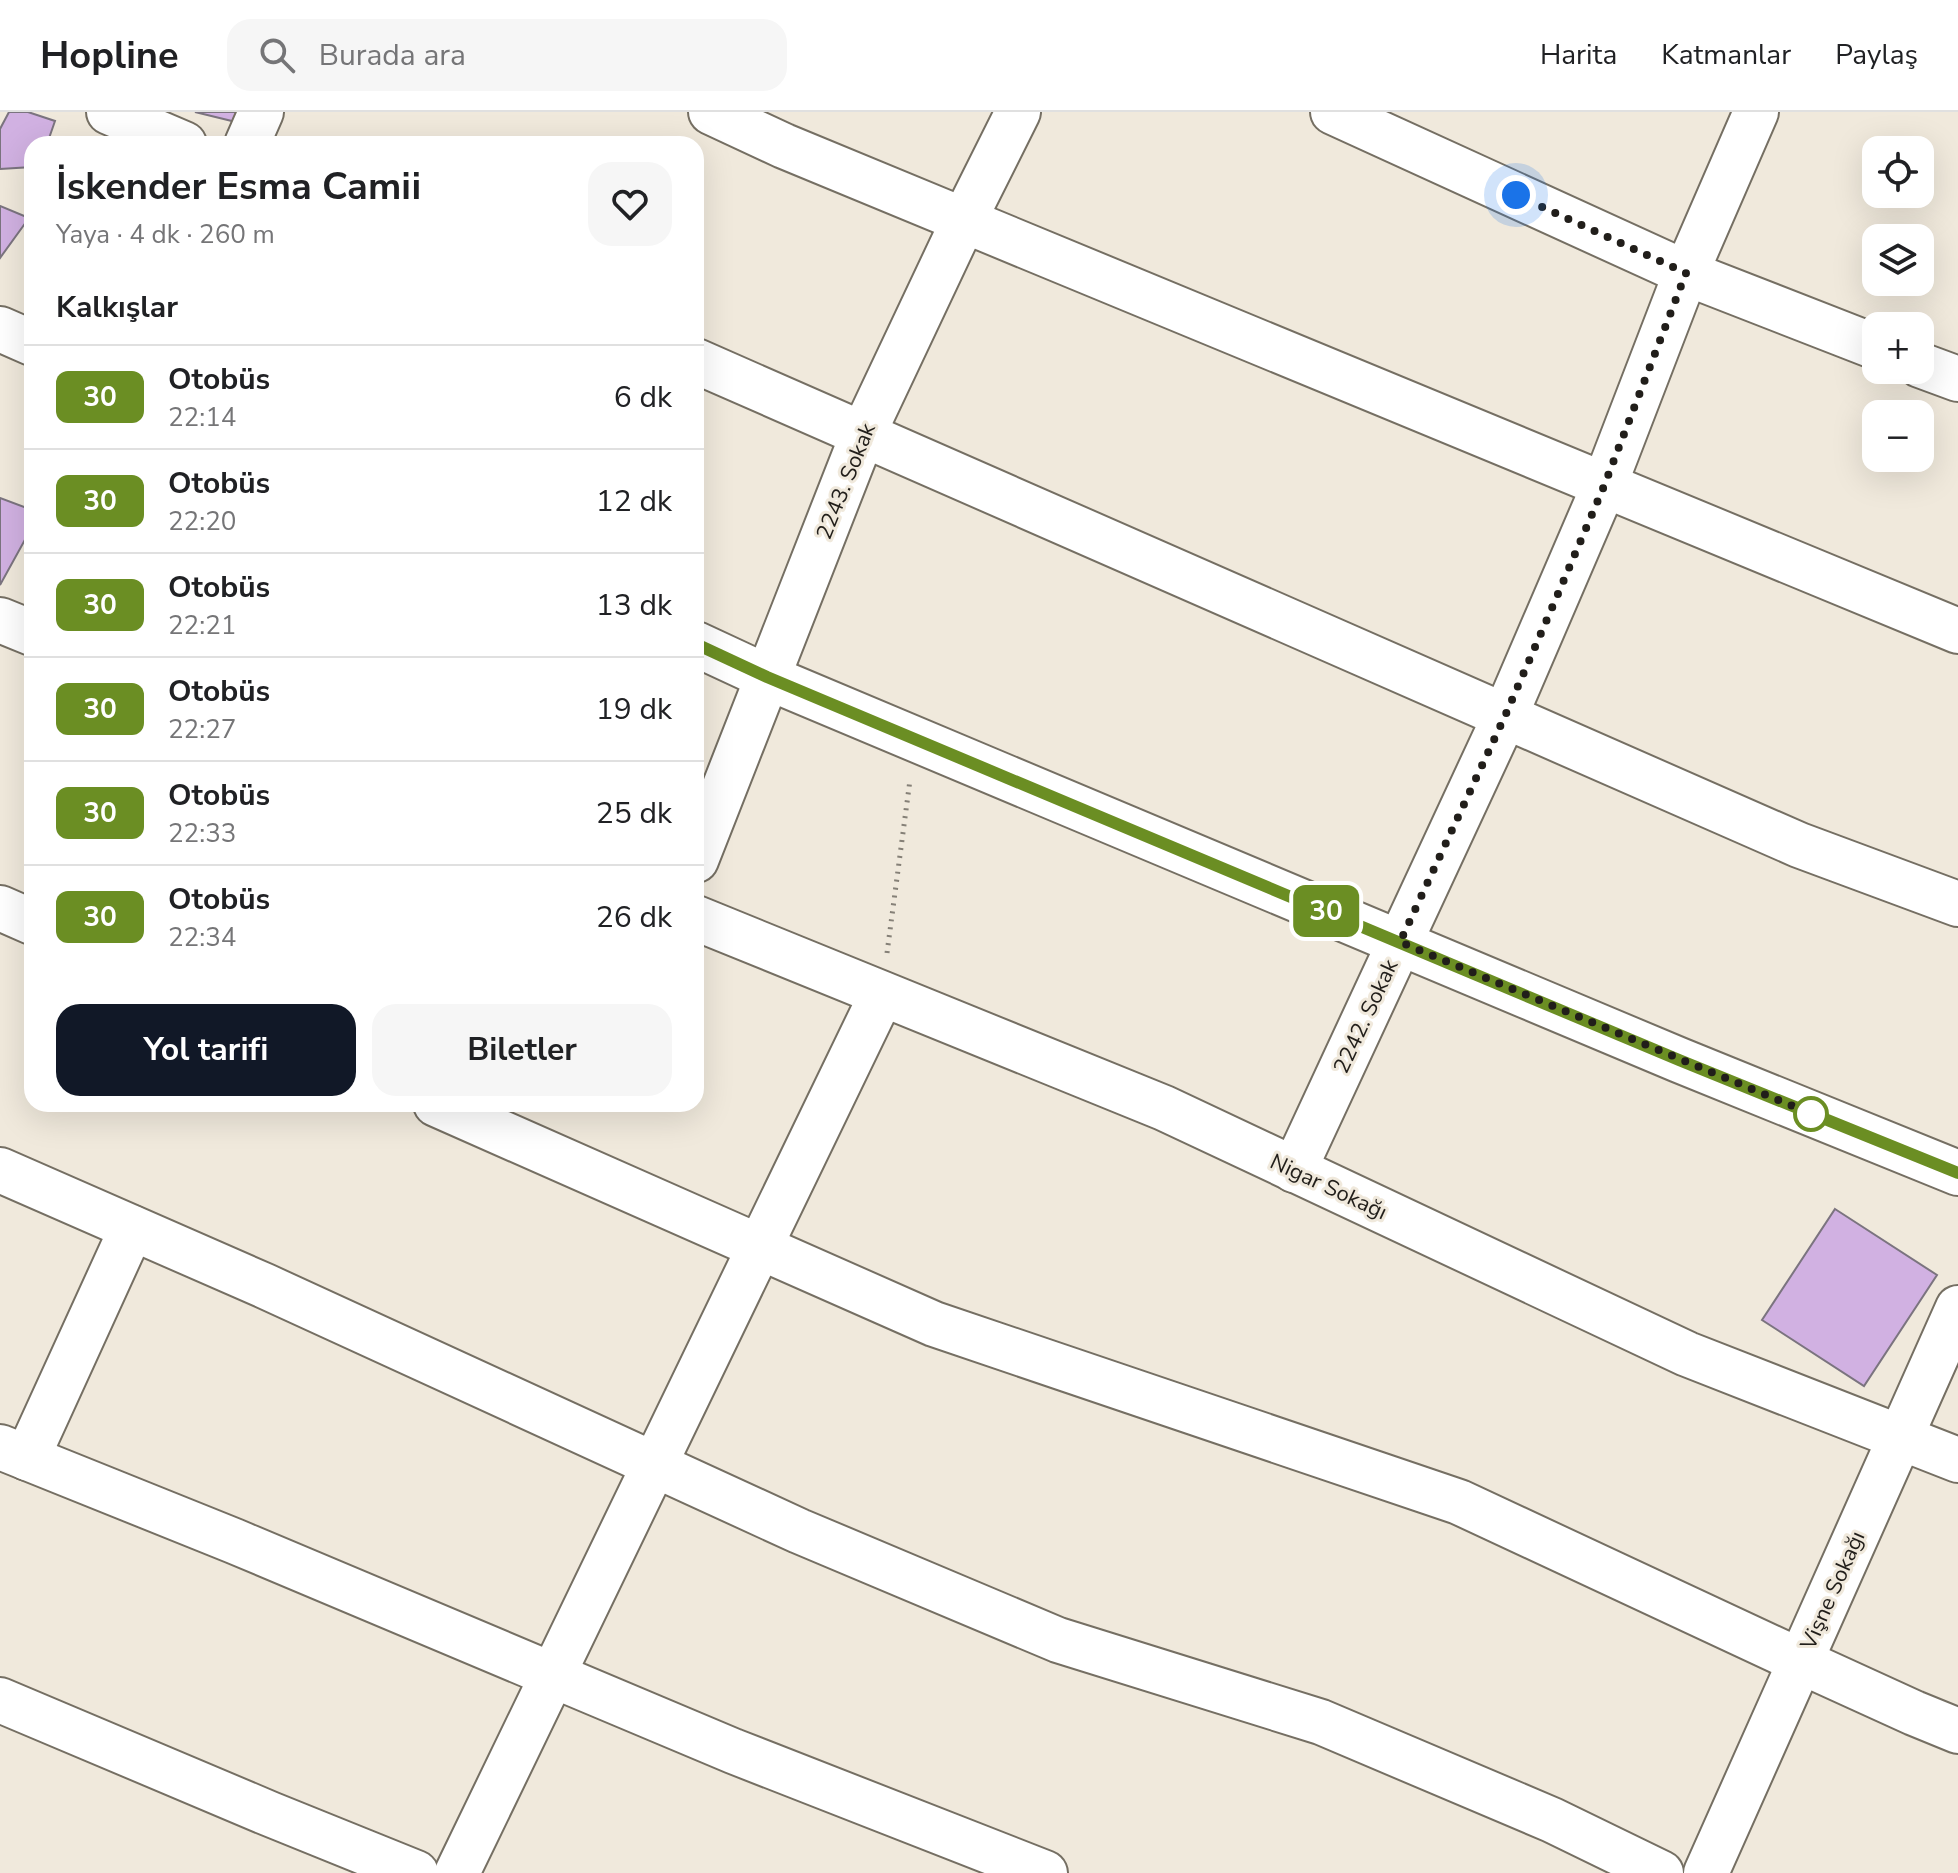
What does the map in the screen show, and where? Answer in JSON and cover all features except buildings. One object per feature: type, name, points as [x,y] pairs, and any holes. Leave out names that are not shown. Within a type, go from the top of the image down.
[{"type":"street","points":[[109,112],[165,136]]},
{"type":"street","points":[[250,136],[261,112]]},
{"type":"street","points":[[711,112],[792,129],[964,220],[1958,631]]},
{"type":"street","name":"2243. Sokak","points":[[704,839],[863,434],[1018,112]]},
{"type":"street","points":[[1333,112],[1686,273],[1862,342]]},
{"type":"street","name":"2242. Sokak","points":[[1294,1170],[1505,716],[1604,486],[1686,273],[1756,112]]},
{"type":"street","points":[[0,329],[24,340]]},
{"type":"street","points":[[704,364],[1799,845],[1958,904]]},
{"type":"street","points":[[1934,370],[1958,379]]},
{"type":"street","points":[[0,620],[24,630]]},
{"type":"street","points":[[704,648],[767,677],[1679,1060],[1958,1173]]},
{"type":"street","points":[[0,908],[24,918]]},
{"type":"street","name":"Nigar Sokağı","points":[[704,921],[1164,1108],[1687,1354],[1958,1460]]},
{"type":"street","points":[[457,1873],[882,994]]},
{"type":"street","points":[[454,1112],[934,1324],[1459,1502],[1958,1731]]},
{"type":"street","points":[[0,1170],[265,1286],[799,1531],[1058,1640],[1321,1722],[1552,1820],[1661,1873]]},
{"type":"street","points":[[132,1228],[14,1452],[249,1547],[733,1751],[1031,1871]]},
{"type":"street","name":"Vişne Sokağı","points":[[1706,1873],[1958,1308]]},
{"type":"street","points":[[0,1700],[416,1873]]},
{"type":"path","points":[[882,994],[916,739]]},
{"type":"bus line","name":"30","points":[[704,648],[767,677],[1679,1060],[1958,1173]]},
{"type":"route","points":[[1516,195],[1686,273],[1604,486],[1555,601],[1400,942],[1819,1117],[1811,1114]]}]
